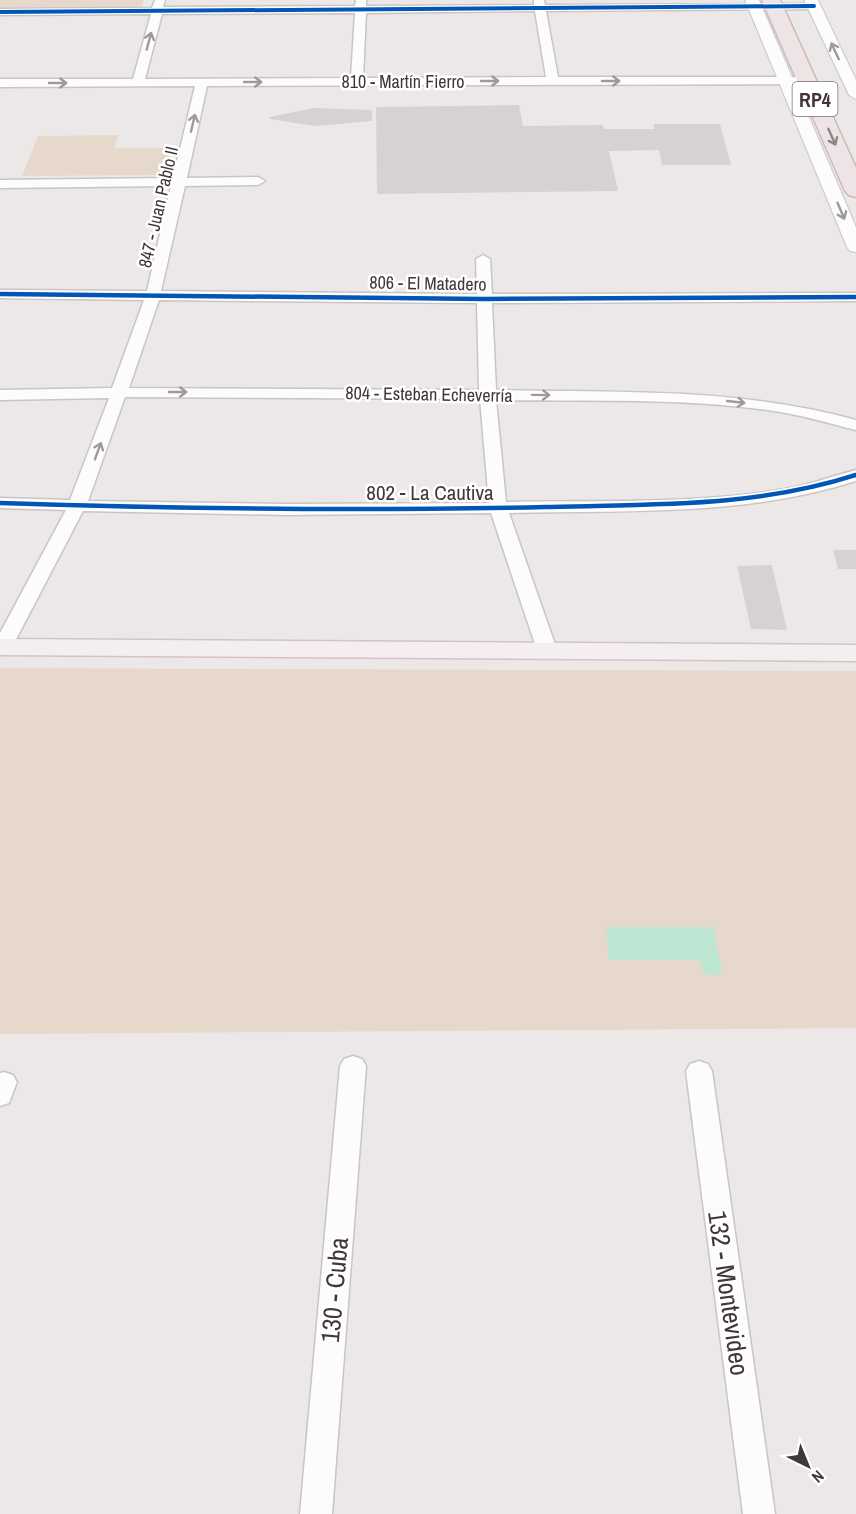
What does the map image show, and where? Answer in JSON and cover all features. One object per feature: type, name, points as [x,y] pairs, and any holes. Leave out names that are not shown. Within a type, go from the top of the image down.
[{"type":"main road","name":"RP4","points":[[783,3],[807,80],[856,191]]},
{"type":"main road","name":"RP4","points":[[783,3],[851,92]]},
{"type":"main road","points":[[1,647],[856,653]]},
{"type":"street","points":[[0,12],[158,5],[783,3],[786,80],[856,247]]},
{"type":"street","points":[[138,82],[158,5]]},
{"type":"street","points":[[357,81],[361,5]]},
{"type":"street","points":[[540,5],[552,81]]},
{"type":"street","name":"810 - Martín Fierro","points":[[0,83],[807,80]]},
{"type":"street","name":"847 - Juan Pablo II","points":[[1,647],[77,506],[120,392],[153,295],[202,82]]},
{"type":"street","points":[[0,184],[258,181]]},
{"type":"street","points":[[483,259],[488,394],[498,508],[547,650]]},
{"type":"street","name":"806 - El Matadero","points":[[0,294],[484,299],[856,297]]},
{"type":"street","name":"804 - Esteban Echeverría","points":[[0,395],[120,392],[488,394],[717,400],[794,409],[856,425]]},
{"type":"street","name":"802 - La Cautiva","points":[[0,503],[77,506],[498,508],[707,502],[771,497],[805,491],[856,475]]},
{"type":"street","name":"130 - Cuba","points":[[316,1514],[352,1066]]},
{"type":"street","name":"132 - Montevideo","points":[[699,1071],[759,1514]]},
{"type":"shaded area","points":[[0,0],[144,0],[141,9],[0,9]]},
{"type":"shaded area","points":[[118,135],[115,148],[171,148],[166,172],[158,175],[22,176],[38,136]]},
{"type":"shaded area","points":[[0,668],[856,671],[856,1028],[0,1034]]},
{"type":"shaded area","points":[[606,927],[714,927],[722,975],[703,974],[700,960],[609,960]]},
{"type":"building","points":[[519,105],[523,126],[603,125],[604,129],[654,129],[654,124],[720,124],[731,165],[662,165],[659,150],[609,151],[618,191],[377,194],[376,107]]},
{"type":"building","points":[[314,108],[372,110],[372,121],[315,126],[270,119],[270,117]]},
{"type":"building","points":[[833,550],[856,550],[856,569],[838,569]]},
{"type":"building","points":[[772,565],[787,630],[751,629],[737,566]]},
{"type":"cycle path","points":[[0,12],[814,6]]},
{"type":"cycle path","points":[[0,294],[484,299],[856,297]]},
{"type":"cycle path","points":[[0,503],[358,510],[680,504],[787,494],[856,475]]}]
